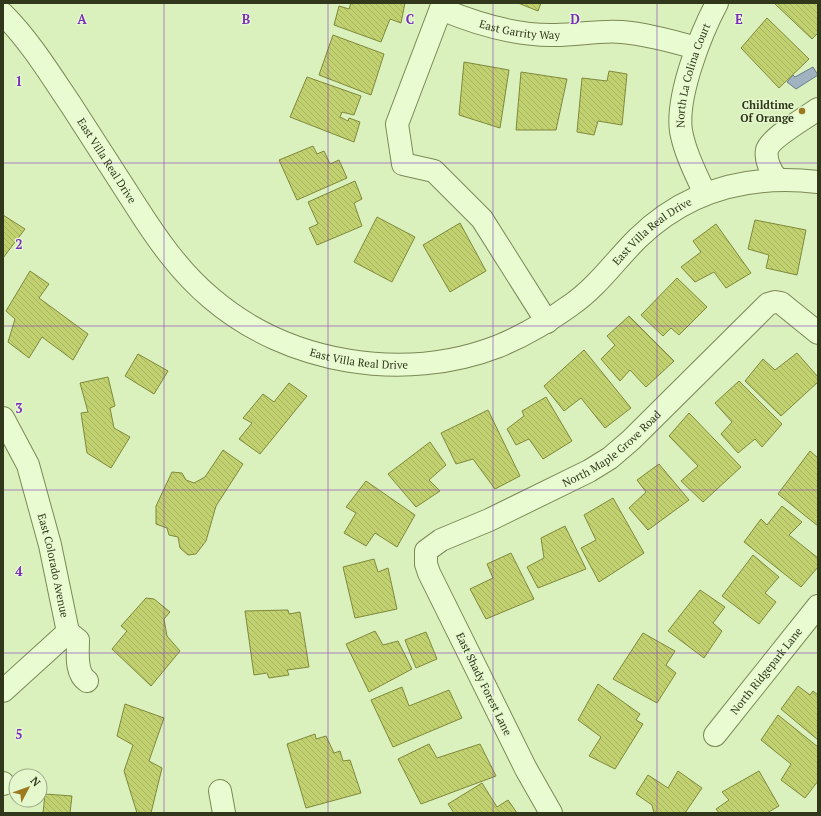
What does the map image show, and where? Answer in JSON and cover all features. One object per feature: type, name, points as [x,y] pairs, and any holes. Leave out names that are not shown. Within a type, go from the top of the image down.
[{"type":"street","name":"North La Colina Court","points":[[705,194],[691,162],[681,130],[681,115],[686,87],[696,48],[717,3]]},
{"type":"street","name":"East Garrity Way","points":[[442,6],[468,20],[514,32],[555,35],[621,32],[653,36],[696,48]]},
{"type":"street","points":[[442,6],[397,124],[403,164],[434,171],[482,219],[547,322]]},
{"type":"street","name":"East Villa Real Drive","points":[[3,14],[16,27],[52,76],[152,231],[192,281],[210,298],[245,322],[285,343],[329,357],[376,364],[409,364],[438,361],[473,354],[498,346],[547,322],[574,303],[600,281],[651,226],[668,213],[705,194],[728,186],[777,179],[818,182]]},
{"type":"street","points":[[777,179],[772,173],[767,157],[767,149],[773,141],[818,109]]},
{"type":"street","name":"North Maple Grove Road","points":[[426,551],[441,540],[489,520],[589,471],[610,458],[627,444],[768,304],[775,302],[781,303],[818,333]]},
{"type":"street","name":"East Colorado Avenue","points":[[3,418],[28,465],[73,636],[3,691]]},
{"type":"street","name":"East Shady Forest Lane","points":[[426,551],[426,564],[429,573],[526,769],[551,813]]},
{"type":"street","name":"North Ridgepark Lane","points":[[715,735],[818,606]]},
{"type":"street","points":[[73,636],[79,671],[82,678],[87,681]]},
{"type":"street","points":[[220,791],[224,813]]},
{"type":"water","points":[[813,67],[818,75],[796,89],[787,82],[793,75],[795,77]]},
{"type":"building","points":[[351,3],[405,3],[401,23],[390,19],[381,42],[334,25],[339,6],[349,9]]},
{"type":"building","points":[[518,3],[541,3],[538,11]]},
{"type":"building","points":[[774,3],[818,3],[818,33],[812,39]]},
{"type":"building","points":[[767,18],[809,59],[779,88],[741,48]]},
{"type":"building","points":[[333,35],[384,54],[371,95],[319,75]]},
{"type":"building","points":[[464,62],[509,70],[500,128],[459,115]]},
{"type":"building","points":[[609,71],[627,74],[622,125],[598,121],[594,135],[577,132],[582,78],[607,81]]},
{"type":"building","points":[[521,72],[567,79],[556,130],[516,130]]},
{"type":"building","points":[[307,77],[361,96],[354,115],[342,112],[340,117],[348,121],[349,118],[360,122],[354,142],[290,117]]},
{"type":"building","points":[[313,146],[317,154],[324,151],[330,164],[339,160],[347,178],[297,200],[279,160]]},
{"type":"building","points":[[355,181],[362,199],[354,203],[362,226],[317,245],[309,228],[318,224],[308,202]]},
{"type":"building","points":[[3,215],[25,229],[3,258]]},
{"type":"building","points":[[377,217],[415,237],[392,282],[354,262]]},
{"type":"building","points":[[755,220],[806,230],[797,275],[766,268],[769,255],[748,249]]},
{"type":"building","points":[[460,223],[486,271],[450,292],[423,245]]},
{"type":"building","points":[[716,224],[751,273],[726,288],[714,272],[695,282],[681,267],[701,252],[693,241]]},
{"type":"building","points":[[30,271],[49,284],[39,298],[88,334],[73,360],[42,337],[29,358],[8,342],[15,319],[6,311]]},
{"type":"building","points":[[677,278],[707,307],[679,335],[671,328],[663,336],[641,315]]},
{"type":"building","points":[[629,316],[674,361],[646,387],[630,370],[620,381],[601,359],[615,345],[607,336]]},
{"type":"building","points":[[584,350],[631,408],[605,428],[581,398],[564,411],[544,386]]},
{"type":"building","points":[[797,353],[818,377],[818,382],[781,416],[745,381],[763,359],[775,370]]},
{"type":"building","points":[[138,354],[168,371],[154,394],[125,376]]},
{"type":"building","points":[[108,377],[115,406],[110,408],[114,428],[130,437],[111,468],[87,453],[81,413],[88,412],[80,383]]},
{"type":"building","points":[[739,381],[782,424],[762,447],[755,439],[738,453],[721,434],[732,422],[715,403]]},
{"type":"building","points":[[289,383],[307,396],[260,454],[239,439],[252,423],[243,418],[263,394],[274,402]]},
{"type":"building","points":[[546,397],[572,441],[543,459],[529,439],[516,445],[507,429],[524,416],[522,411]]},
{"type":"building","points":[[488,410],[520,476],[495,489],[473,459],[456,464],[441,433]]},
{"type":"building","points":[[689,413],[741,467],[703,502],[681,481],[698,466],[669,436]]},
{"type":"building","points":[[430,442],[446,465],[429,480],[440,491],[416,507],[388,474]]},
{"type":"building","points":[[223,450],[243,464],[216,506],[206,541],[196,554],[188,555],[180,548],[178,537],[169,535],[167,528],[156,524],[156,506],[172,472],[182,473],[186,480],[194,483],[205,477]]},
{"type":"building","points":[[810,451],[818,458],[818,526],[778,494]]},
{"type":"building","points":[[659,464],[689,500],[648,530],[629,508],[646,492],[637,480]]},
{"type":"building","points":[[366,481],[415,515],[397,547],[375,533],[366,546],[344,533],[356,513],[346,507]]},
{"type":"building","points":[[613,498],[644,553],[599,582],[581,548],[596,540],[584,515]]},
{"type":"building","points":[[782,506],[802,522],[789,535],[818,558],[818,567],[801,587],[744,542],[761,519],[767,525]]},
{"type":"building","points":[[565,526],[586,569],[538,588],[527,567],[544,558],[541,538]]},
{"type":"building","points":[[511,553],[534,599],[486,619],[470,589],[493,578],[487,564]]},
{"type":"building","points":[[753,555],[779,577],[765,593],[776,602],[759,624],[722,596]]},
{"type":"building","points":[[374,559],[378,572],[388,568],[397,609],[355,618],[343,567]]},
{"type":"building","points":[[700,590],[725,607],[713,623],[722,631],[704,658],[668,631]]},
{"type":"building","points":[[146,598],[154,599],[170,612],[164,619],[167,636],[180,651],[151,686],[112,649],[127,631],[121,626]]},
{"type":"building","points":[[288,610],[289,614],[300,612],[309,667],[287,670],[289,675],[269,678],[267,673],[254,675],[245,611]]},
{"type":"building","points":[[375,631],[383,645],[398,641],[412,669],[369,692],[346,644]]},
{"type":"building","points":[[426,632],[437,659],[416,668],[405,640]]},
{"type":"building","points":[[643,633],[675,651],[666,665],[676,673],[657,703],[613,679]]},
{"type":"building","points":[[598,684],[640,714],[636,720],[643,724],[615,769],[589,756],[601,737],[578,720]]},
{"type":"building","points":[[798,686],[810,695],[813,691],[818,695],[818,740],[781,709]]},
{"type":"building","points":[[402,687],[409,706],[449,690],[462,718],[393,747],[371,700]]},
{"type":"building","points":[[125,704],[164,718],[149,761],[162,768],[151,813],[137,813],[124,771],[133,745],[117,736]]},
{"type":"building","points":[[778,715],[818,747],[818,781],[805,798],[781,780],[791,764],[761,740]]},
{"type":"building","points":[[315,734],[316,739],[326,736],[334,753],[340,751],[343,761],[350,760],[361,793],[306,808],[287,744]]},
{"type":"building","points":[[429,744],[437,758],[480,744],[496,776],[421,804],[398,759]]},
{"type":"building","points":[[678,771],[702,788],[685,813],[654,813],[652,805],[636,794],[648,775],[668,788]]},
{"type":"building","points":[[759,771],[779,806],[767,813],[719,813],[716,809],[729,800],[722,792]]},
{"type":"building","points":[[482,783],[497,807],[508,800],[517,813],[454,813],[448,804]]},
{"type":"building","points":[[48,794],[72,796],[70,813],[43,813],[44,808],[48,808]]},
{"type":"place","name":"Childtime Of Orange","points":[[802,111]]}]
